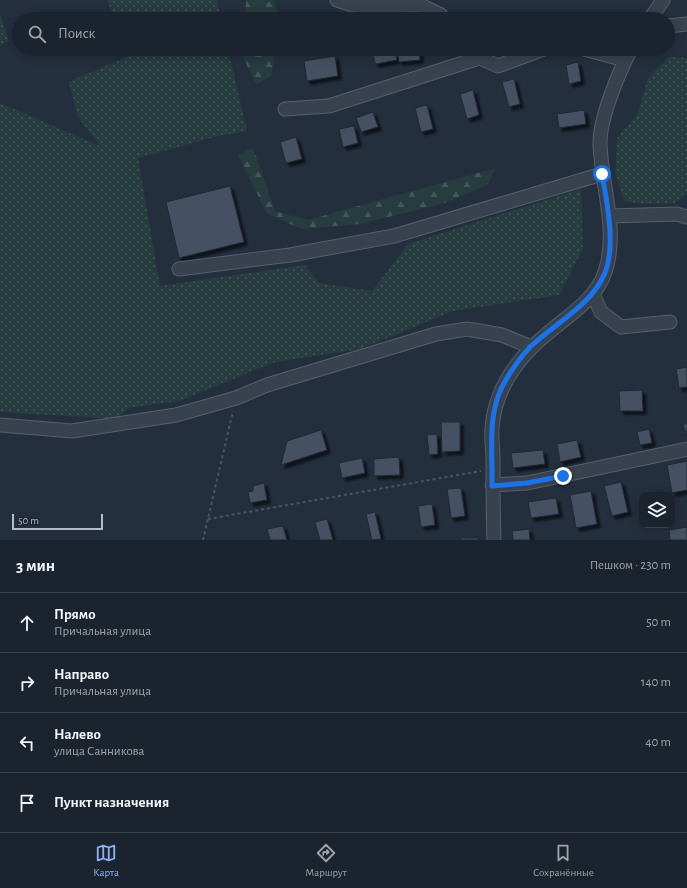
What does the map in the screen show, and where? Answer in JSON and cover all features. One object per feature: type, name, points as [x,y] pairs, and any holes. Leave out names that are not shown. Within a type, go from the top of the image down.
[{"type":"street","points":[[337,0],[353,5],[365,6],[420,5],[432,12]]},
{"type":"street","points":[[437,0],[440,12]]},
{"type":"street","points":[[652,12],[656,0]]},
{"type":"street","points":[[654,12],[663,0]]},
{"type":"street","points":[[675,25],[687,24]]},
{"type":"street","points":[[476,56],[498,66],[525,56]]},
{"type":"street","points":[[494,540],[492,430],[495,407],[502,387],[517,362],[531,347],[593,294],[605,273],[609,249],[609,216],[602,174],[600,141],[607,110],[627,56]]},
{"type":"street","points":[[285,109],[329,106],[480,58]]},
{"type":"street","points":[[178,269],[290,254],[394,236],[602,174]]},
{"type":"street","points":[[609,216],[676,214],[687,216]]},
{"type":"street","points":[[593,294],[601,312],[621,327],[670,322]]},
{"type":"street","points":[[0,425],[72,431],[176,415],[236,398],[267,385],[436,334],[467,329],[502,335],[531,347]]},
{"type":"street","points":[[492,486],[527,483],[687,449]]},
{"type":"path","points":[[203,540],[236,398]]},
{"type":"path","points":[[208,519],[492,469]]},
{"type":"green space","points":[[107,0],[217,0],[220,12],[112,12]]},
{"type":"green space","points":[[246,0],[274,0],[277,12],[245,12]]},
{"type":"green space","points":[[0,14],[9,41],[0,46]]},
{"type":"green space","points":[[129,56],[230,56],[247,131],[218,136],[138,158],[160,286],[305,265],[319,283],[372,291],[408,244],[581,189],[583,249],[559,295],[453,311],[360,349],[275,362],[179,401],[128,408],[117,419],[0,412],[0,103],[100,146],[78,117],[69,82]]},
{"type":"green space","points":[[244,56],[275,56],[271,76],[256,84],[244,59]]},
{"type":"green space","points":[[669,57],[687,58],[687,194],[675,203],[644,204],[624,201],[615,172],[617,138],[638,113],[648,78]]},
{"type":"green space","points":[[253,148],[275,211],[308,220],[496,168],[487,185],[445,203],[360,224],[302,229],[267,214],[238,155]]},
{"type":"building","points":[[335,56],[338,76],[307,81],[304,61]]},
{"type":"building","points":[[373,56],[396,56],[397,60],[375,64]]},
{"type":"building","points":[[398,56],[420,56],[420,60],[399,62]]},
{"type":"building","points":[[578,62],[581,81],[569,84],[566,65]]},
{"type":"building","points":[[514,79],[520,104],[509,107],[502,82]]},
{"type":"building","points":[[473,90],[479,115],[467,119],[460,94]]},
{"type":"building","points":[[427,105],[433,129],[421,132],[415,108]]},
{"type":"building","points":[[584,110],[586,124],[559,128],[557,114]]},
{"type":"building","points":[[373,112],[378,127],[361,132],[356,118]]},
{"type":"building","points":[[354,126],[358,143],[343,147],[339,129]]},
{"type":"building","points":[[296,137],[302,159],[286,163],[280,142]]},
{"type":"building","points":[[230,186],[244,242],[179,258],[166,202]]},
{"type":"building","points":[[687,367],[687,387],[679,388],[676,369]]},
{"type":"building","points":[[642,390],[643,411],[620,411],[619,391]]},
{"type":"building","points":[[441,422],[460,422],[460,451],[442,452]]},
{"type":"building","points":[[687,423],[687,436],[683,425]]},
{"type":"building","points":[[649,429],[652,443],[640,445],[637,432]]},
{"type":"building","points":[[321,430],[327,450],[281,465],[287,441]]},
{"type":"building","points":[[437,434],[438,454],[429,455],[427,435]]},
{"type":"building","points":[[577,440],[581,457],[560,462],[557,444]]},
{"type":"building","points":[[543,450],[545,464],[513,468],[511,453]]},
{"type":"building","points":[[399,457],[400,475],[374,476],[374,459]]},
{"type":"building","points":[[362,458],[365,473],[342,478],[339,463]]},
{"type":"building","points":[[687,461],[687,490],[672,492],[667,465]]},
{"type":"building","points":[[621,482],[628,512],[612,516],[604,486]]},
{"type":"building","points":[[264,483],[267,500],[250,503],[248,492],[253,491],[253,486]]},
{"type":"building","points":[[461,488],[465,516],[451,518],[447,489]]},
{"type":"building","points":[[591,491],[597,524],[576,528],[570,495]]},
{"type":"building","points":[[556,498],[559,514],[531,518],[528,502]]},
{"type":"building","points":[[432,504],[435,525],[421,527],[418,506]]},
{"type":"building","points":[[375,512],[381,539],[372,540],[366,514]]},
{"type":"building","points":[[327,519],[333,540],[320,540],[315,522]]},
{"type":"building","points":[[283,526],[287,540],[270,540],[267,529]]},
{"type":"building","points":[[687,527],[687,540],[670,540],[669,530]]},
{"type":"building","points":[[529,529],[530,540],[513,540],[512,531]]},
{"type":"building","points":[[461,538],[478,538],[478,540],[461,540]]},
{"type":"route","points":[[563,476],[527,483],[492,486],[492,430],[495,407],[502,387],[517,362],[531,347],[593,294],[605,273],[609,249],[609,216],[602,174]]}]
